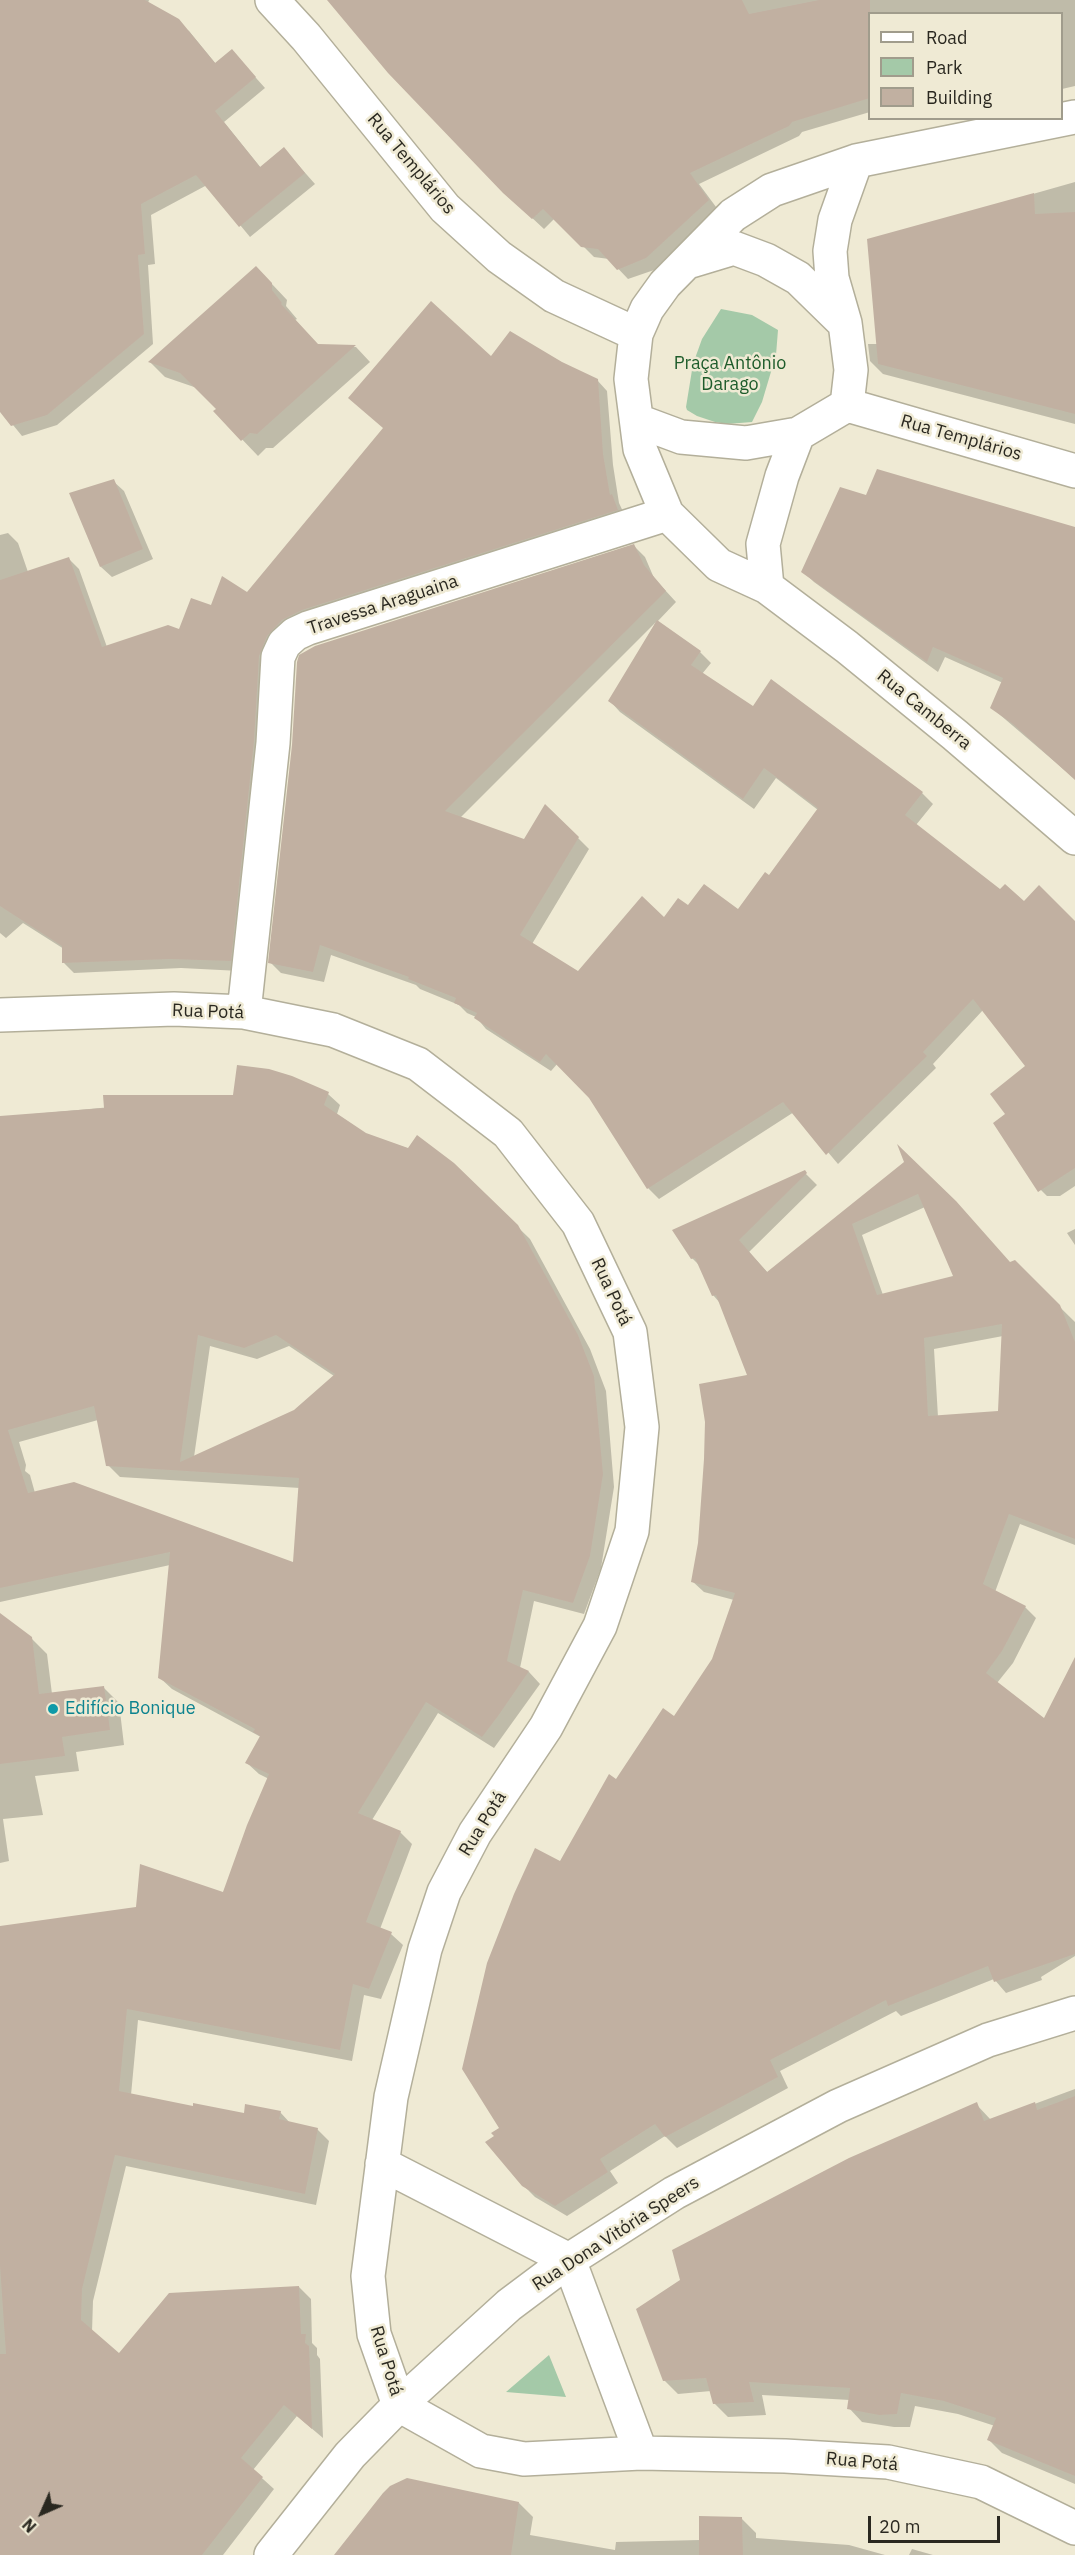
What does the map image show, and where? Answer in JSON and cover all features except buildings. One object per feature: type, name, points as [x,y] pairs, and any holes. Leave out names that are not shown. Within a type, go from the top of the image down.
[{"type":"street","name":"Rua Templários","points":[[272,0],[306,37],[453,215],[499,257],[554,296],[636,334]]},
{"type":"street","name":"Rua Camberra","points":[[1060,120],[856,161],[772,190],[733,215],[665,284],[647,309],[636,334],[631,379],[640,449],[667,514],[719,565],[767,588],[847,647],[946,727],[1075,838]]},
{"type":"street","points":[[638,421],[681,437],[746,443],[798,434],[847,405],[851,370],[845,323],[832,278],[830,251],[836,220],[856,161]]},
{"type":"street","name":"Rua Camberra","points":[[687,262],[734,248],[756,256],[798,278],[845,323]]},
{"type":"street","name":"Rua Templários","points":[[847,405],[1075,471]]},
{"type":"street","points":[[767,588],[763,544],[782,476],[798,434]]},
{"type":"street","name":"Travessa Araguaina","points":[[244,1012],[273,743],[278,657],[284,644],[295,634],[308,628],[667,514]]},
{"type":"street","name":"Rua Potá","points":[[0,1015],[174,1010],[244,1012],[333,1030],[418,1064],[508,1133],[578,1223],[630,1332],[642,1427],[632,1531],[600,1626],[546,1728],[475,1833],[444,1892],[420,1972],[391,2097],[368,2276],[374,2334],[399,2405],[481,2451],[524,2459],[641,2453],[785,2456],[888,2462],[981,2482],[1075,2528]]},
{"type":"street","name":"Rua Dona Vitória Speers","points":[[271,2555],[350,2455],[399,2405],[509,2305],[569,2260],[674,2193],[838,2106],[988,2040],[1075,2013]]},
{"type":"street","points":[[382,2164],[569,2260],[641,2453]]},
{"type":"green space","name":"Praça Antônio Darago","points":[[721,309],[752,315],[778,330],[776,355],[762,402],[752,422],[727,424],[715,422],[697,416],[686,407],[693,364],[702,339]]},
{"type":"green space","points":[[549,2355],[566,2397],[506,2392]]},
{"type":"place","name":"Edifício Bonique","points":[[53,1709]]}]
